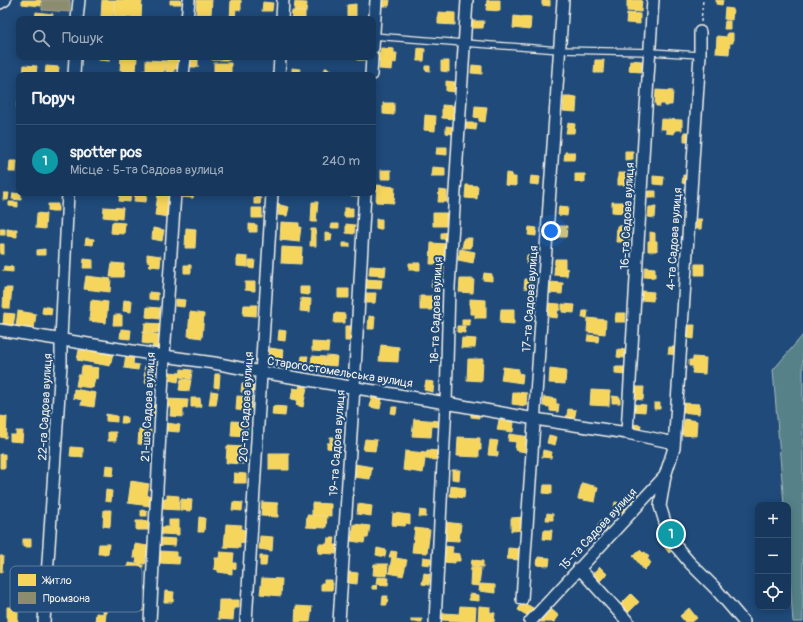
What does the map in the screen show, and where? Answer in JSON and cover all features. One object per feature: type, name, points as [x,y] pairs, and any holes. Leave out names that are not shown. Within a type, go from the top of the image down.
[{"type":"street","points":[[0,2],[5,0]]},
{"type":"street","points":[[79,0],[80,16]]},
{"type":"street","points":[[187,16],[189,0]]},
{"type":"street","points":[[282,16],[283,0]]},
{"type":"street","points":[[375,16],[376,0]]},
{"type":"street","name":"18-та Садова вулиця","points":[[435,622],[446,403],[449,287],[467,0]]},
{"type":"street","name":"17-та Садова вулиця","points":[[522,599],[563,0]]},
{"type":"street","name":"16-та Садова вулиця","points":[[627,433],[653,0]]},
{"type":"street","name":"4-та Садова вулиця","points":[[674,448],[700,55],[700,32]]},
{"type":"street","points":[[74,72],[75,60]]},
{"type":"street","points":[[183,72],[185,60]]},
{"type":"street","points":[[279,72],[280,60]]},
{"type":"street","points":[[372,60],[372,72]]},
{"type":"street","name":"22-га Садова вулиця","points":[[48,566],[61,364],[68,196]]},
{"type":"street","name":"21-ша Садова вулиця","points":[[150,622],[164,356],[175,196]]},
{"type":"street","name":"20-та Садова вулиця","points":[[246,622],[272,196]]},
{"type":"street","name":"19-та Садова вулиця","points":[[339,622],[365,196]]},
{"type":"street","name":"Старогостомельська вулиця","points":[[0,330],[214,363],[535,419],[627,433],[670,442],[674,448]]},
{"type":"street","name":"15-та Садова вулиця","points":[[530,622],[665,476],[674,448]]},
{"type":"street","points":[[665,476],[660,506],[669,535],[674,544],[689,562],[715,588],[744,622]]},
{"type":"street","points":[[579,568],[628,622]]},
{"type":"street","name":"22-га Садова вулиця","points":[[44,622],[45,612]]},
{"type":"lane","points":[[376,36],[560,50],[650,52],[700,55]]},
{"type":"path","points":[[700,32],[703,0]]},
{"type":"green space","points":[[803,335],[803,622],[793,622],[791,595],[791,502],[784,502],[773,370]]},
{"type":"building: Житло","points":[[22,0],[41,0],[41,6],[22,4]]},
{"type":"building: Житло","points":[[102,0],[114,0],[113,16],[101,16]]},
{"type":"building: Житло","points":[[114,0],[142,0],[141,16],[114,16]]},
{"type":"building: Житло","points":[[170,0],[181,0],[181,4],[170,4]]},
{"type":"building: Житло","points":[[197,0],[212,0],[211,14],[196,14]]},
{"type":"building: Житло","points":[[231,0],[241,0],[241,10],[236,9],[235,16],[230,16]]},
{"type":"building: Житло","points":[[379,0],[390,0],[389,6],[379,6]]},
{"type":"building: Житло","points":[[487,0],[500,0],[500,11],[486,10]]},
{"type":"building: Житло","points":[[542,0],[550,0],[550,6],[542,5]]},
{"type":"building: Житло","points":[[627,0],[642,0],[641,12],[627,11]]},
{"type":"building: Житло","points":[[716,0],[723,0],[722,5],[716,4]]},
{"type":"building: Житло","points":[[263,2],[273,3],[272,11],[262,11]]},
{"type":"building: Житло","points":[[295,2],[307,3],[306,12],[294,11]]},
{"type":"building: Житло","points":[[356,4],[356,16],[347,16],[347,5]]},
{"type":"building: Житло","points":[[725,8],[733,9],[732,20],[724,19]]},
{"type":"building: Житло","points":[[292,11],[305,12],[305,16],[291,16]]},
{"type":"building: Житло","points":[[36,12],[53,14],[53,16],[35,16]]},
{"type":"building: Житло","points":[[438,12],[455,13],[455,25],[438,24]]},
{"type":"building: Житло","points":[[627,13],[640,14],[640,24],[626,23]]},
{"type":"building: Житло","points":[[514,16],[531,18],[530,30],[513,28]]},
{"type":"building: Житло","points":[[470,21],[484,21],[483,28],[470,28]]},
{"type":"building: Житло","points":[[725,21],[730,21],[730,29],[724,29]]},
{"type":"building: Житло","points":[[727,33],[733,33],[733,43],[730,43],[729,54],[716,53],[717,36],[727,37]]},
{"type":"building: Житло","points":[[381,48],[394,49],[394,53],[397,53],[396,63],[393,62],[392,70],[379,69],[380,61],[377,61],[377,52],[380,53]]},
{"type":"building: Житло","points":[[418,48],[425,49],[424,61],[417,61]]},
{"type":"building: Житло","points":[[121,60],[137,60],[136,71],[122,72],[123,70],[120,70]]},
{"type":"building: Житло","points":[[146,60],[166,61],[165,71],[163,72],[143,72],[143,70],[146,70]]},
{"type":"building: Житло","points":[[167,60],[181,60],[180,69],[174,69],[174,72],[166,72]]},
{"type":"building: Житло","points":[[190,60],[198,60],[198,67],[190,67]]},
{"type":"building: Житло","points":[[595,60],[604,60],[603,73],[594,73]]},
{"type":"building: Житло","points":[[630,60],[642,61],[641,72],[629,71]]},
{"type":"building: Житло","points":[[441,61],[449,61],[449,72],[441,71]]},
{"type":"building: Житло","points":[[214,63],[231,63],[231,72],[214,72]]},
{"type":"building: Житло","points":[[24,65],[37,66],[36,72],[23,72]]},
{"type":"building: Житло","points":[[472,65],[482,66],[482,74],[471,73]]},
{"type":"building: Житло","points":[[46,66],[59,67],[58,72],[45,72]]},
{"type":"building: Житло","points":[[425,66],[430,66],[430,71],[425,70]]},
{"type":"building: Житло","points":[[292,68],[300,69],[300,72],[292,72]]},
{"type":"building: Житло","points":[[325,68],[331,70],[331,72],[324,72]]},
{"type":"building: Житло","points":[[446,81],[455,82],[454,92],[446,91]]},
{"type":"building: Житло","points":[[656,90],[673,91],[672,105],[665,106],[665,104],[660,104],[660,106],[656,106]]},
{"type":"building: Житло","points":[[564,97],[577,97],[576,112],[563,111]]},
{"type":"building: Житло","points":[[383,103],[394,103],[394,115],[383,114]]},
{"type":"building: Житло","points":[[442,105],[455,106],[455,119],[442,118]]},
{"type":"building: Житло","points":[[475,106],[487,107],[485,122],[479,121],[479,118],[474,117]]},
{"type":"building: Житло","points":[[425,115],[436,116],[435,131],[424,130]]},
{"type":"building: Житло","points":[[661,119],[682,120],[682,130],[675,130],[674,134],[666,133],[666,129],[660,129]]},
{"type":"building: Житло","points":[[466,123],[477,123],[476,130],[466,129]]},
{"type":"building: Житло","points":[[568,123],[575,124],[574,133],[566,133]]},
{"type":"building: Житло","points":[[446,126],[454,127],[453,134],[446,133]]},
{"type":"building: Житло","points":[[684,132],[690,132],[690,142],[684,142]]},
{"type":"building: Житло","points":[[437,147],[447,147],[447,155],[436,154]]},
{"type":"building: Житло","points":[[625,151],[633,151],[633,159],[625,160]]},
{"type":"building: Житло","points":[[565,152],[575,152],[574,160],[564,160]]},
{"type":"building: Житло","points":[[10,161],[16,161],[16,172],[9,172]]},
{"type":"building: Житло","points":[[432,167],[445,168],[445,176],[431,176]]},
{"type":"building: Житло","points":[[381,170],[391,170],[391,179],[381,179]]},
{"type":"building: Житло","points":[[506,173],[512,174],[512,177],[516,177],[516,186],[505,185]]},
{"type":"building: Житло","points":[[618,173],[628,173],[628,185],[618,185]]},
{"type":"building: Житло","points":[[575,174],[585,174],[585,182],[575,182]]},
{"type":"building: Житло","points":[[683,175],[687,175],[686,184],[682,183]]},
{"type":"building: Житло","points":[[531,176],[540,177],[539,185],[530,184]]},
{"type":"building: Житло","points":[[653,176],[664,177],[663,185],[653,184]]},
{"type":"building: Житло","points":[[377,185],[395,187],[394,203],[376,202]]},
{"type":"building: Житло","points":[[466,185],[478,186],[477,199],[465,198]]},
{"type":"building: Житло","points":[[439,190],[447,191],[447,202],[438,202]]},
{"type":"building: Житло","points":[[648,191],[656,191],[656,198],[648,197]]},
{"type":"building: Житло","points":[[4,193],[9,193],[8,200],[3,200]]},
{"type":"building: Житло","points":[[13,193],[16,193],[16,196],[21,196],[21,200],[12,199]]},
{"type":"building: Житло","points":[[120,196],[131,196],[130,202],[119,201]]},
{"type":"building: Житло","points":[[135,196],[147,196],[146,202],[134,201]]},
{"type":"building: Житло","points":[[158,196],[171,196],[168,217],[155,215]]},
{"type":"building: Житло","points":[[181,196],[193,196],[193,198]]},
{"type":"building: Житло","points":[[254,197],[261,198],[260,204],[254,204]]},
{"type":"building: Житло","points":[[9,202],[18,202],[18,207],[9,206]]},
{"type":"building: Житло","points":[[312,202],[318,202],[316,222],[311,222]]},
{"type":"building: Житло","points":[[612,202],[624,202],[623,213],[612,212]]},
{"type":"building: Житло","points":[[275,203],[289,207],[287,216],[278,215],[279,209],[275,208]]},
{"type":"building: Житло","points":[[48,204],[58,204],[58,211],[48,211]]},
{"type":"building: Житло","points":[[559,206],[568,207],[567,216],[558,215]]},
{"type":"building: Житло","points":[[104,207],[123,208],[122,219],[103,217]]},
{"type":"building: Житло","points":[[649,207],[656,207],[655,218],[648,217]]},
{"type":"building: Житло","points":[[252,208],[262,208],[262,218],[252,218]]},
{"type":"building: Житло","points":[[344,208],[353,208],[353,217],[344,217]]},
{"type":"building: Житло","points":[[37,213],[46,214],[45,229],[36,228]]},
{"type":"building: Житло","points":[[433,213],[447,213],[447,226],[433,226]]},
{"type":"building: Житло","points":[[376,219],[382,219],[382,229],[376,229]]},
{"type":"building: Житло","points":[[696,219],[702,219],[701,229],[696,229]]},
{"type":"building: Житло","points":[[112,222],[125,223],[124,234],[111,233]]},
{"type":"building: Житло","points":[[281,222],[299,223],[299,227],[301,227],[299,242],[280,240]]},
{"type":"building: Житло","points":[[249,224],[257,225],[257,232],[249,232]]},
{"type":"building: Житло","points":[[332,224],[339,224],[339,228],[331,228]]},
{"type":"building: Житло","points":[[346,224],[355,225],[354,234],[346,233]]},
{"type":"building: Житло","points":[[557,226],[567,226],[566,237],[557,237]]},
{"type":"building: Житло","points":[[617,226],[629,226],[629,242],[616,242]]},
{"type":"building: Житло","points":[[529,227],[537,228],[536,236],[528,235]]},
{"type":"building: Житло","points":[[153,228],[164,230],[162,241],[152,239]]},
{"type":"building: Житло","points":[[186,228],[196,229],[195,248],[185,248]]},
{"type":"building: Житло","points":[[0,229],[5,229],[5,235],[0,235]]},
{"type":"building: Житло","points":[[7,229],[17,229],[17,237],[7,236]]},
{"type":"building: Житло","points":[[311,229],[316,229],[316,246],[310,246]]},
{"type":"building: Житло","points":[[451,232],[452,239],[441,239],[441,233]]},
{"type":"building: Житло","points":[[650,232],[655,233],[657,251],[648,251]]},
{"type":"building: Житло","points":[[325,233],[332,234],[331,241],[325,240]]},
{"type":"building: Житло","points":[[86,238],[94,239],[93,245],[85,244]]},
{"type":"building: Житло","points":[[464,238],[472,238],[471,248],[462,248]]},
{"type":"building: Житло","points":[[343,243],[350,243],[350,247],[343,247]]},
{"type":"building: Житло","points":[[431,243],[447,244],[446,258],[438,258],[438,264],[430,264]]},
{"type":"building: Житло","points":[[0,244],[4,244],[4,254],[0,254]]},
{"type":"building: Житло","points":[[282,247],[302,248],[301,264],[281,263]]},
{"type":"building: Житло","points":[[45,249],[45,255],[37,255],[37,250]]},
{"type":"building: Житло","points":[[460,249],[475,252],[473,263],[458,260]]},
{"type":"building: Житло","points":[[147,254],[161,256],[160,267],[149,266],[150,262],[147,261]]},
{"type":"building: Житло","points":[[527,255],[536,255],[535,265],[526,264]]},
{"type":"building: Житло","points":[[237,256],[248,257],[248,267],[237,266]]},
{"type":"building: Житло","points":[[84,259],[93,260],[93,268],[83,268]]},
{"type":"building: Житло","points":[[555,259],[565,259],[565,268],[568,269],[567,276],[554,275]]},
{"type":"building: Житло","points":[[249,260],[255,260],[254,269],[249,268]]},
{"type":"building: Житло","points":[[112,263],[124,264],[123,277],[110,277]]},
{"type":"building: Житло","points":[[409,263],[420,263],[420,270],[409,270]]},
{"type":"building: Житло","points":[[695,264],[704,264],[704,275],[695,275]]},
{"type":"building: Житло","points":[[184,265],[191,265],[191,273],[184,273]]},
{"type":"building: Житло","points":[[4,266],[13,267],[13,272],[3,271]]},
{"type":"building: Житло","points":[[370,266],[386,267],[385,276],[369,275]]},
{"type":"building: Житло","points":[[645,267],[655,268],[655,278],[644,277]]},
{"type":"building: Житло","points":[[484,273],[492,274],[492,281],[483,280]]},
{"type":"building: Житло","points":[[86,276],[111,279],[110,292],[84,289]]},
{"type":"building: Житло","points":[[364,279],[382,280],[381,289],[364,288]]},
{"type":"building: Житло","points":[[460,279],[474,279],[473,293],[459,292]]},
{"type":"building: Житло","points":[[525,279],[533,280],[532,289],[524,288]]},
{"type":"building: Житло","points":[[432,280],[442,280],[441,288],[431,287]]},
{"type":"building: Житло","points":[[245,282],[255,282],[255,291],[245,290]]},
{"type":"building: Житло","points":[[549,282],[563,283],[562,294],[548,293]]},
{"type":"building: Житло","points":[[300,287],[309,287],[309,295],[300,294]]},
{"type":"building: Житло","points":[[4,288],[12,288],[10,308],[3,308]]},
{"type":"building: Житло","points":[[338,289],[349,289],[349,298],[338,298]]},
{"type":"building: Житло","points":[[642,291],[654,292],[653,301],[641,300]]},
{"type":"building: Житло","points":[[149,292],[158,293],[158,300],[149,299]]},
{"type":"building: Житло","points":[[366,293],[376,293],[375,303],[366,303]]},
{"type":"building: Житло","points":[[420,296],[436,296],[436,310],[420,310]]},
{"type":"building: Житло","points":[[301,298],[311,299],[310,312],[300,311]]},
{"type":"building: Житло","points":[[176,299],[185,300],[184,307],[175,306]]},
{"type":"building: Житло","points":[[470,299],[486,300],[486,318],[475,318],[475,314],[470,314]]},
{"type":"building: Житло","points":[[91,300],[108,302],[106,323],[89,321]]},
{"type":"building: Житло","points":[[124,300],[132,301],[131,312],[123,311]]},
{"type":"building: Житло","points":[[546,303],[560,304],[560,310],[558,310],[557,318],[549,317],[549,314],[545,314]]},
{"type":"building: Житло","points":[[562,304],[575,305],[574,313],[562,312]]},
{"type":"building: Житло","points":[[244,305],[257,305],[256,316],[243,315]]},
{"type":"building: Житло","points":[[43,306],[52,308],[51,315],[42,313]]},
{"type":"building: Житло","points":[[147,307],[160,308],[159,319],[146,317]]},
{"type":"building: Житло","points":[[501,309],[514,309],[514,324],[500,323]]},
{"type":"building: Житло","points":[[18,311],[36,314],[34,329],[16,326]]},
{"type":"building: Житло","points":[[583,311],[588,311],[587,318],[582,318]]},
{"type":"building: Житло","points":[[190,312],[204,314],[202,338],[188,336]]},
{"type":"building: Житло","points":[[4,313],[15,314],[13,326],[3,324]]},
{"type":"building: Житло","points":[[335,313],[345,314],[345,323],[334,323]]},
{"type":"building: Житло","points":[[616,313],[626,313],[625,322],[615,322]]},
{"type":"building: Житло","points":[[114,315],[122,315],[122,325],[113,325]]},
{"type":"building: Житло","points":[[369,316],[375,317],[374,329],[368,329]]},
{"type":"building: Житло","points":[[588,318],[606,320],[605,334],[587,332]]},
{"type":"building: Житло","points":[[462,319],[470,319],[470,325],[462,325]]},
{"type":"building: Житло","points":[[145,323],[164,324],[163,333],[144,332]]},
{"type":"building: Житло","points":[[688,325],[695,325],[694,339],[687,338]]},
{"type":"building: Житло","points":[[345,326],[352,326],[351,341],[345,341]]},
{"type":"building: Житло","points":[[457,326],[465,326],[465,333],[457,332]]},
{"type":"building: Житло","points":[[121,329],[131,330],[130,339],[120,338]]},
{"type":"building: Житло","points":[[279,330],[286,331],[285,341],[278,340]]},
{"type":"building: Житло","points":[[143,332],[161,335],[159,346],[142,343]]},
{"type":"building: Житло","points":[[588,335],[599,336],[598,342],[587,341]]},
{"type":"building: Житло","points":[[462,338],[476,339],[475,348],[461,348]]},
{"type":"building: Житло","points":[[312,342],[329,343],[328,352],[312,351]]},
{"type":"building: Житло","points":[[153,345],[161,347],[160,352],[152,350]]},
{"type":"building: Житло","points":[[381,345],[399,347],[398,362],[379,361]]},
{"type":"building: Житло","points":[[83,347],[113,353],[110,366],[77,360],[79,350],[82,351]]},
{"type":"building: Житло","points":[[669,347],[679,347],[679,355],[668,354]]},
{"type":"building: Житло","points":[[270,348],[283,350],[282,360],[269,358]]},
{"type":"building: Житло","points":[[618,349],[625,350],[624,358],[617,357]]},
{"type":"building: Житло","points":[[126,354],[134,355],[133,364],[139,365],[138,370],[124,368]]},
{"type":"building: Житло","points":[[302,356],[308,356],[306,367],[300,367]]},
{"type":"building: Житло","points":[[312,356],[325,357],[324,373],[310,371]]},
{"type":"building: Житло","points":[[326,356],[337,357],[336,366],[325,365]]},
{"type":"building: Житло","points":[[693,357],[706,358],[705,374],[692,373],[693,366],[689,366],[689,360],[693,360]]},
{"type":"building: Житло","points":[[468,359],[483,359],[482,381],[467,380]]},
{"type":"building: Житло","points":[[146,363],[160,365],[158,373],[144,370]]},
{"type":"building: Житло","points":[[82,366],[99,368],[97,379],[95,378],[93,388],[76,386],[78,375],[81,375]]},
{"type":"building: Житло","points":[[503,367],[519,369],[518,373],[523,374],[522,383],[501,380]]},
{"type":"building: Житло","points":[[615,367],[625,367],[625,375],[615,374]]},
{"type":"building: Житло","points":[[181,369],[192,370],[191,379],[180,377]]},
{"type":"building: Житло","points":[[550,369],[566,371],[565,384],[549,383]]},
{"type":"building: Житло","points":[[145,372],[155,372],[154,384],[145,383]]},
{"type":"building: Житло","points":[[170,372],[180,373],[178,382],[168,380]]},
{"type":"building: Житло","points":[[215,374],[220,374],[219,388],[214,387]]},
{"type":"building: Житло","points":[[181,379],[191,380],[189,391],[179,390]]},
{"type":"building: Житло","points":[[426,381],[434,382],[433,392],[424,390]]},
{"type":"building: Житло","points":[[242,383],[254,384],[253,393],[241,392]]},
{"type":"building: Житло","points":[[300,385],[307,387],[303,407],[296,405],[297,400],[291,399],[293,388],[299,389]]},
{"type":"building: Житло","points":[[635,387],[644,387],[643,400],[634,399]]},
{"type":"building: Житло","points":[[74,389],[96,393],[94,407],[81,405],[82,400],[73,398]]},
{"type":"building: Житло","points":[[591,390],[610,391],[609,406],[590,405]]},
{"type":"building: Житло","points":[[211,391],[218,392],[216,405],[209,405]]},
{"type":"building: Житло","points":[[513,392],[527,393],[526,406],[512,404]]},
{"type":"building: Житло","points":[[237,396],[252,397],[251,411],[236,410]]},
{"type":"building: Житло","points":[[612,396],[620,397],[620,403],[612,403]]},
{"type":"building: Житло","points":[[372,397],[382,399],[380,409],[370,407]]},
{"type":"building: Житло","points":[[544,397],[556,399],[556,404],[559,404],[558,412],[550,411],[550,407],[543,406]]},
{"type":"building: Житло","points":[[191,398],[200,398],[201,407],[191,407]]},
{"type":"building: Житло","points":[[167,399],[188,400],[187,408],[183,408],[183,417],[170,416],[171,407],[167,407]]},
{"type":"building: Житло","points":[[654,403],[660,403],[660,409],[654,409]]},
{"type":"building: Житло","points":[[682,403],[700,404],[699,414],[681,412]]},
{"type":"building: Житло","points":[[634,404],[646,405],[645,412],[633,411]]},
{"type":"building: Житло","points":[[147,405],[159,406],[159,418],[146,417]]},
{"type":"building: Житло","points":[[273,406],[286,407],[285,416],[272,415]]},
{"type":"building: Житло","points":[[392,407],[397,407],[396,414],[391,413]]},
{"type":"building: Житло","points":[[568,409],[576,410],[574,421],[566,420]]},
{"type":"building: Житло","points":[[471,413],[479,413],[479,418],[471,417]]},
{"type":"building: Житло","points":[[106,414],[117,416],[117,422],[106,421]]},
{"type":"building: Житло","points":[[0,416],[7,417],[6,438],[0,437]]},
{"type":"building: Житло","points":[[122,416],[127,417],[127,423],[121,423]]},
{"type":"building: Житло","points":[[414,419],[440,421],[440,427],[432,426],[431,437],[412,436]]},
{"type":"building: Житло","points":[[684,419],[697,421],[696,436],[682,435]]},
{"type":"building: Житло","points":[[499,420],[514,422],[513,432],[497,430]]},
{"type":"building: Житло","points":[[232,421],[248,422],[247,437],[231,436]]},
{"type":"building: Житло","points":[[167,423],[180,425],[179,432],[166,431]]},
{"type":"building: Житло","points":[[631,424],[641,425],[640,432],[631,431]]},
{"type":"building: Житло","points":[[139,429],[151,430],[149,445],[138,444]]},
{"type":"building: Житло","points":[[16,431],[23,431],[22,442],[10,441],[10,435],[16,435]]},
{"type":"building: Житло","points":[[108,432],[116,432],[116,441],[108,441]]},
{"type":"building: Житло","points":[[509,434],[531,437],[530,444],[526,444],[525,452],[515,450],[516,442],[508,441]]},
{"type":"building: Житло","points":[[549,435],[557,437],[555,445],[547,443]]},
{"type":"building: Житло","points":[[330,437],[334,437],[334,449],[327,448],[327,443],[330,443]]},
{"type":"building: Житло","points":[[458,437],[480,438],[481,450],[479,450],[479,457],[457,456]]},
{"type":"building: Житло","points":[[365,439],[377,440],[375,451],[363,450]]},
{"type":"building: Житло","points":[[490,440],[498,441],[496,451],[498,452],[498,456],[488,455]]},
{"type":"building: Житло","points":[[227,446],[245,447],[244,464],[226,463]]},
{"type":"building: Житло","points":[[71,447],[83,448],[83,457],[70,456]]},
{"type":"building: Житло","points":[[427,450],[438,451],[437,460],[426,459]]},
{"type":"building: Житло","points":[[543,450],[552,452],[551,458],[542,457]]},
{"type":"building: Житло","points":[[405,451],[426,453],[423,473],[403,470]]},
{"type":"building: Житло","points":[[269,453],[289,453],[289,470],[269,470]]},
{"type":"building: Житло","points":[[0,454],[5,454],[5,468],[0,468]]},
{"type":"building: Житло","points":[[355,464],[372,467],[370,479],[353,477]]},
{"type":"building: Житло","points":[[106,465],[114,466],[113,476],[105,475]]},
{"type":"building: Житло","points":[[452,470],[460,470],[459,480],[452,479]]},
{"type":"building: Житло","points":[[234,473],[246,474],[246,483],[234,483]]},
{"type":"building: Житло","points":[[131,481],[149,484],[147,495],[151,496],[150,506],[128,503]]},
{"type":"building: Житло","points":[[582,483],[598,487],[595,502],[578,499]]},
{"type":"building: Житло","points":[[544,485],[552,485],[552,494],[543,493]]},
{"type":"building: Житло","points":[[451,486],[465,488],[464,498],[450,496]]},
{"type":"building: Житло","points":[[106,490],[112,491],[111,502],[105,501]]},
{"type":"building: Житло","points":[[636,490],[642,497],[633,504],[628,497]]},
{"type":"building: Житло","points":[[167,495],[179,496],[179,510],[162,509],[162,498],[167,499]]},
{"type":"building: Житло","points":[[181,499],[192,500],[191,511],[180,510]]},
{"type":"building: Житло","points":[[233,502],[243,503],[242,511],[232,510]]},
{"type":"building: Житло","points":[[262,502],[278,503],[278,517],[261,516]]},
{"type":"building: Житло","points":[[615,502],[627,504],[625,514],[613,512]]},
{"type":"building: Житло","points":[[312,503],[331,504],[331,516],[312,515]]},
{"type":"building: Житло","points":[[358,504],[372,506],[371,516],[357,514]]},
{"type":"building: Житло","points":[[104,510],[111,510],[110,527],[103,526]]},
{"type":"building: Житло","points":[[141,510],[147,511],[147,516],[141,516]]},
{"type":"building: Житло","points":[[420,510],[426,511],[426,517],[419,517]]},
{"type":"building: Житло","points":[[393,513],[410,515],[410,524],[406,523],[405,526],[392,525]]},
{"type":"building: Житло","points":[[547,513],[553,514],[553,520],[546,520]]},
{"type":"building: Житло","points":[[307,515],[327,516],[326,528],[306,527]]},
{"type":"building: Житло","points":[[199,517],[205,518],[204,532],[198,532]]},
{"type":"building: Житло","points":[[525,517],[525,530],[511,531],[511,518]]},
{"type":"building: Житло","points":[[169,520],[179,520],[179,535],[161,534],[161,527],[169,527]]},
{"type":"building: Житло","points":[[601,520],[608,523],[605,530],[597,527]]},
{"type":"building: Житло","points":[[136,521],[150,521],[149,530],[136,530]]},
{"type":"building: Житло","points":[[444,522],[461,524],[459,541],[442,540]]},
{"type":"building: Житло","points":[[226,524],[242,525],[241,529],[246,530],[245,543],[240,542],[240,548],[224,547]]},
{"type":"building: Житло","points":[[354,524],[370,526],[368,538],[365,538],[364,543],[351,541]]},
{"type":"building: Житло","points":[[415,528],[430,530],[427,553],[412,552]]},
{"type":"building: Житло","points":[[544,530],[552,530],[551,540],[543,539]]},
{"type":"building: Житло","points":[[260,536],[273,537],[272,551],[259,549]]},
{"type":"building: Житло","points":[[160,538],[176,539],[175,546],[160,545]]},
{"type":"building: Житло","points":[[328,538],[335,538],[334,545],[337,545],[336,554],[318,553],[319,544],[327,544]]},
{"type":"building: Житло","points":[[23,539],[31,539],[31,547],[23,547]]},
{"type":"building: Житло","points":[[669,541],[674,549],[669,553],[663,545]]},
{"type":"building: Житло","points":[[99,544],[109,544],[108,554],[98,554]]},
{"type":"building: Житло","points":[[135,544],[148,546],[145,564],[136,563],[137,558],[133,558]]},
{"type":"building: Житло","points":[[444,546],[453,547],[452,553],[460,554],[460,561],[455,561],[455,563],[443,562]]},
{"type":"building: Житло","points":[[377,548],[386,550],[385,557],[376,555]]},
{"type":"building: Житло","points":[[508,548],[520,549],[520,560],[507,559]]},
{"type":"building: Житло","points":[[640,550],[643,553],[645,552],[651,563],[644,570],[633,556]]},
{"type":"building: Житло","points":[[160,551],[176,552],[176,557],[180,557],[179,564],[159,563]]},
{"type":"building: Житло","points":[[391,551],[397,552],[396,558],[407,560],[403,576],[389,573],[392,557],[389,557]]},
{"type":"building: Житло","points":[[220,552],[234,553],[233,563],[236,563],[236,569],[232,569],[232,574],[218,572],[218,570],[214,569],[215,558],[219,558]]},
{"type":"building: Житло","points":[[0,556],[3,556],[2,572],[0,572]]},
{"type":"building: Житло","points":[[260,556],[267,556],[266,566],[260,566]]},
{"type":"building: Житло","points":[[423,557],[431,558],[430,565],[422,564]]},
{"type":"building: Житло","points":[[538,557],[550,558],[549,566],[537,565]]},
{"type":"building: Житло","points":[[472,560],[483,561],[483,567],[471,566]]},
{"type":"building: Житло","points":[[128,563],[143,565],[142,575],[142,566],[128,566]]},
{"type":"building: Житло","points":[[374,564],[388,564],[387,576],[373,575]]},
{"type":"building: Житло","points":[[471,567],[481,568],[479,586],[470,585]]},
{"type":"building: Житло","points":[[600,567],[607,574],[599,582],[592,574]]},
{"type":"building: Житло","points":[[349,572],[358,573],[357,584],[348,583]]},
{"type":"building: Житло","points":[[424,573],[430,574],[429,585],[422,584]]},
{"type":"building: Житло","points":[[377,577],[389,578],[388,585],[376,584]]},
{"type":"building: Житло","points":[[262,578],[282,579],[281,596],[260,594]]},
{"type":"building: Житло","points":[[324,580],[331,580],[331,583],[333,583],[332,590],[321,590],[321,583],[324,583]]},
{"type":"building: Житло","points":[[480,584],[495,585],[495,593],[479,591]]},
{"type":"building: Житло","points":[[377,585],[377,589],[372,589],[372,586]]},
{"type":"building: Житло","points":[[165,591],[174,592],[173,602],[164,602]]},
{"type":"building: Житло","points":[[469,594],[479,595],[479,601],[469,600]]},
{"type":"building: Житло","points":[[631,594],[639,602],[627,614],[619,606]]},
{"type":"building: Житло","points":[[383,596],[388,596],[387,605],[382,605]]},
{"type":"building: Житло","points":[[219,600],[239,600],[239,608],[234,608],[233,620],[218,619]]},
{"type":"building: Житло","points":[[522,602],[535,609],[530,617],[518,610]]},
{"type":"building: Житло","points":[[296,606],[312,607],[310,622],[295,622]]},
{"type":"building: Житло","points":[[460,606],[476,607],[475,622],[442,620],[443,613],[459,614]]},
{"type":"building: Житло","points":[[479,606],[490,607],[490,612],[495,613],[494,622],[478,622]]},
{"type":"building: Житло","points":[[7,607],[10,607],[10,612],[18,612],[18,622],[7,622]]},
{"type":"building: Житло","points":[[550,608],[559,616],[554,622],[538,622]]},
{"type":"building: Житло","points":[[689,608],[697,618],[692,622],[685,622],[680,616]]},
{"type":"building: Житло","points":[[96,613],[106,614],[105,622],[95,622]]},
{"type":"building: Житло","points":[[411,619],[422,619],[422,622],[411,622]]},
{"type":"building: Промзона","points":[[42,0],[70,0],[70,12],[42,10]]},
{"type":"place","name":"spotter pos","points":[[671,534]]}]
